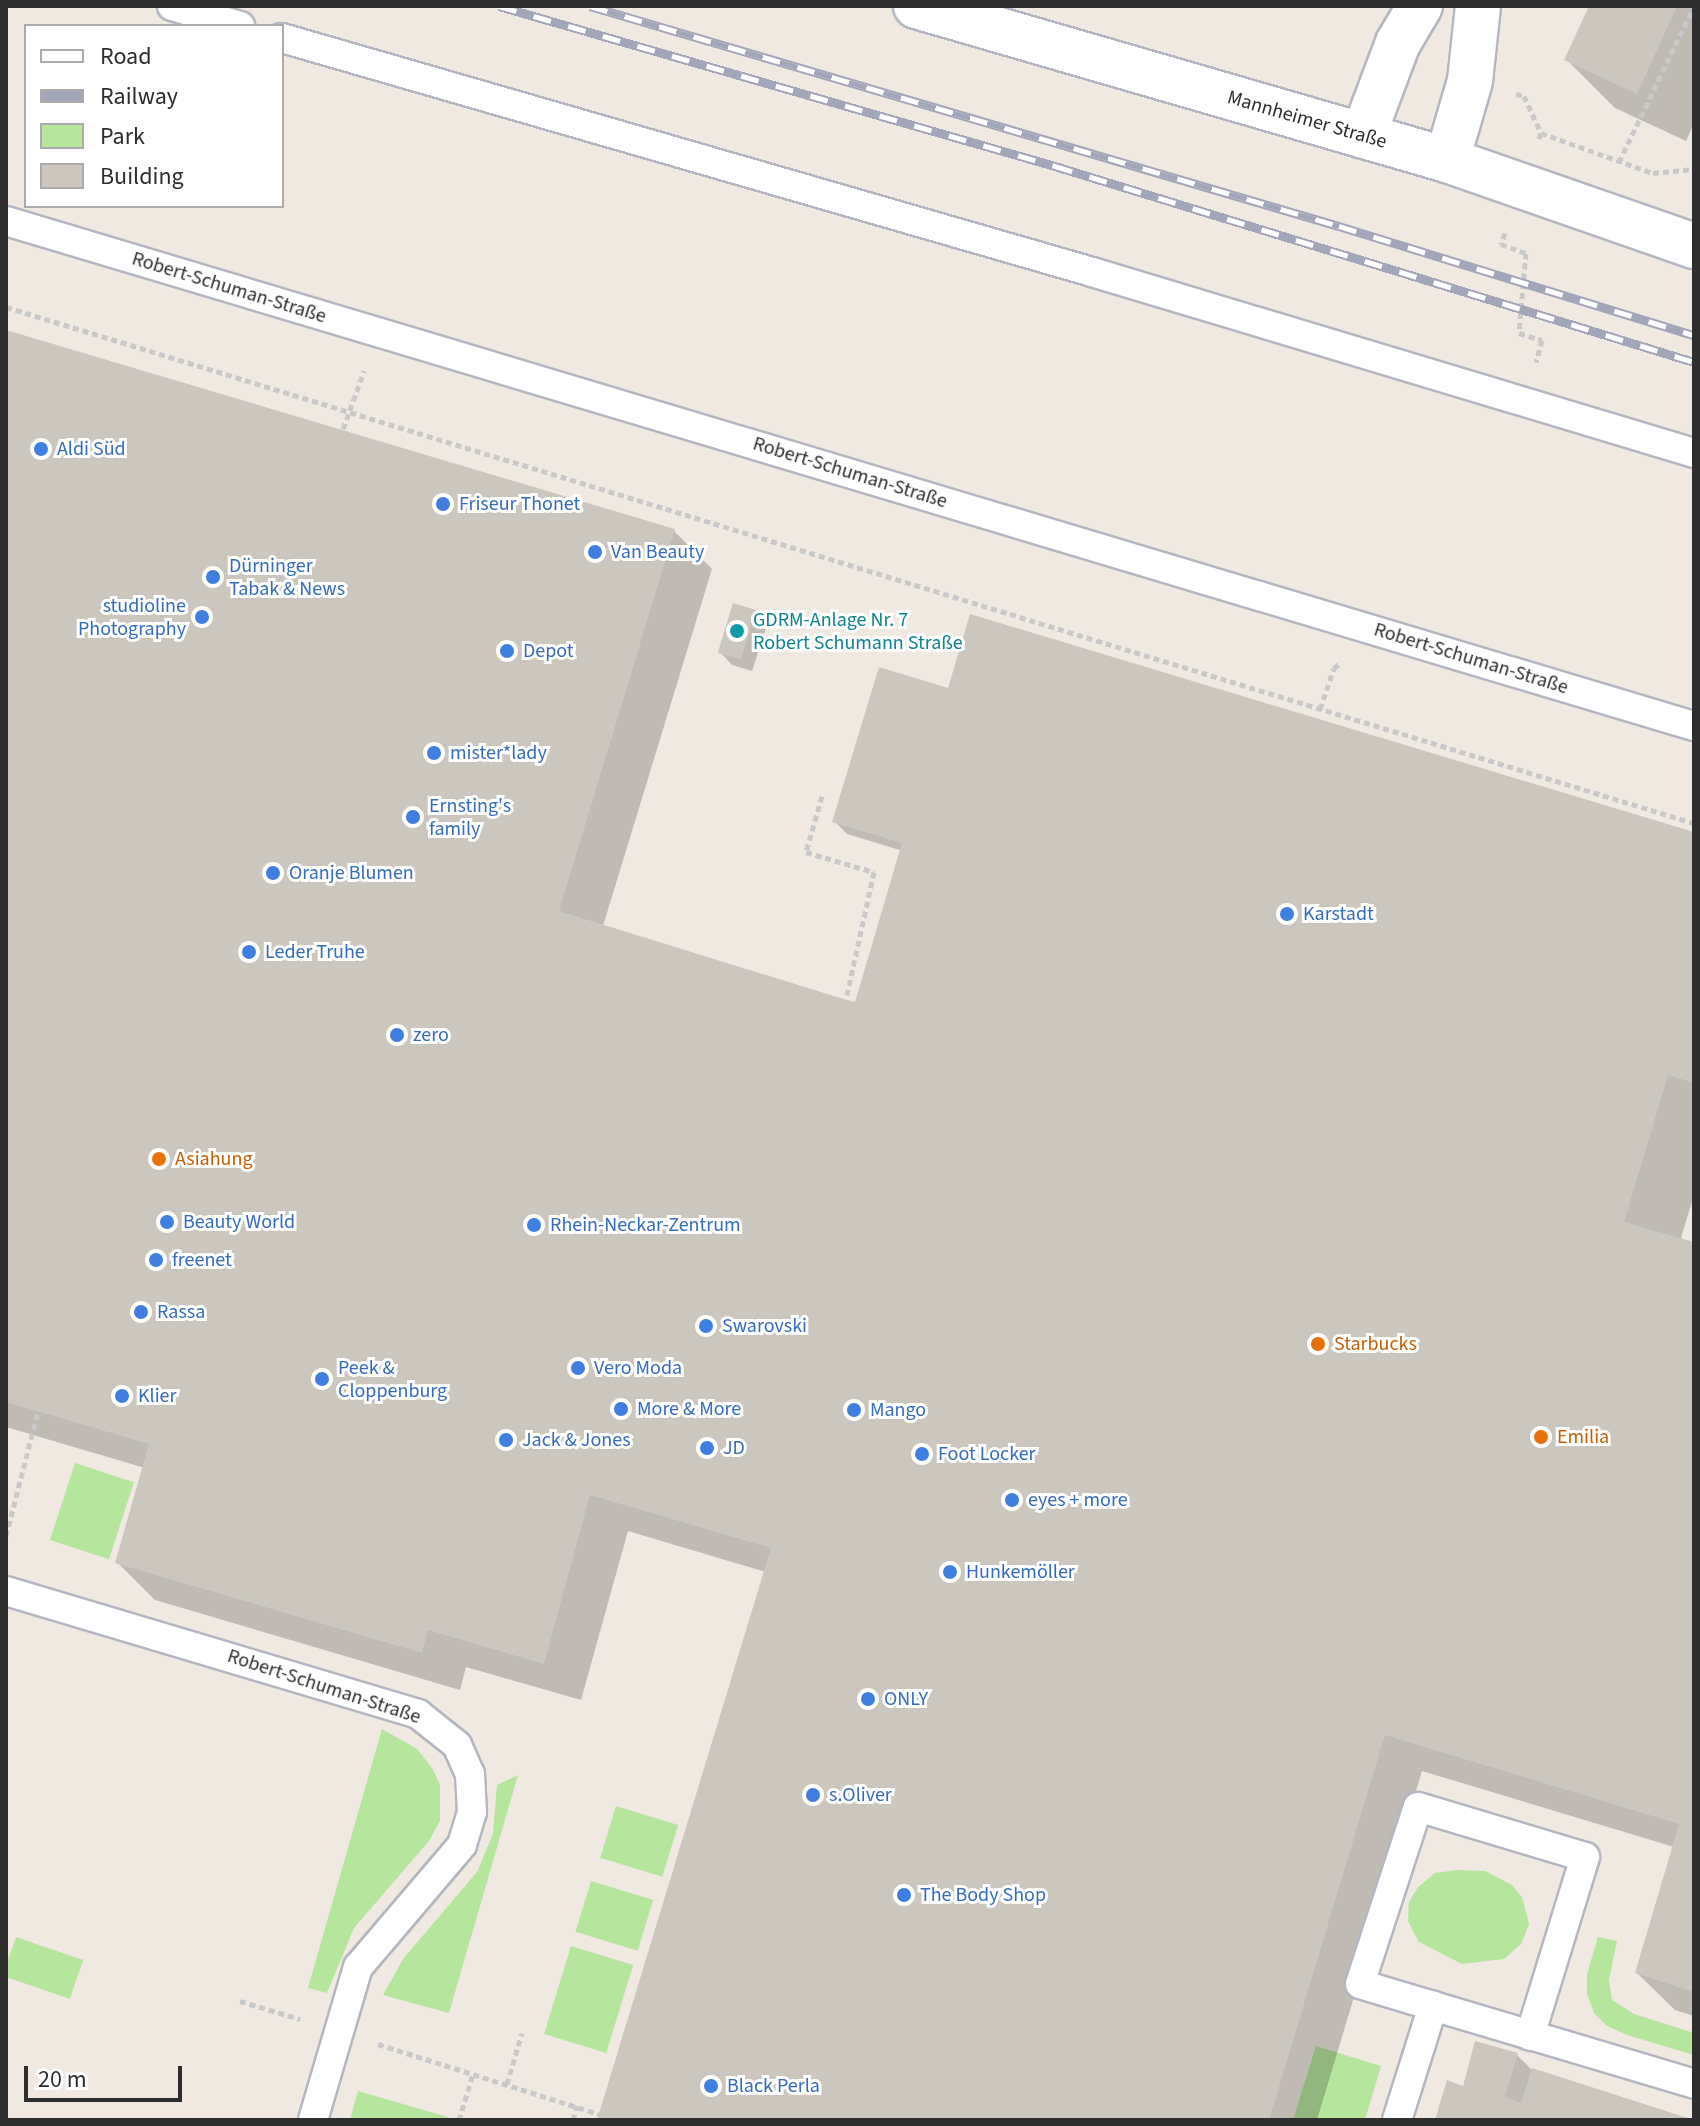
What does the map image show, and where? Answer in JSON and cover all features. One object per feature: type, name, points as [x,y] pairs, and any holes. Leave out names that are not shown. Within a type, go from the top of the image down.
[{"type":"main road","name":"Mannheimer Straße","points":[[916,6],[1447,160],[1694,246]]},
{"type":"main road","points":[[1363,136],[1398,43],[1420,6]]},
{"type":"main road","points":[[1447,160],[1470,81],[1478,6]]},
{"type":"lane","points":[[172,6],[233,24]]},
{"type":"lane","points":[[284,39],[1092,272],[1694,453]]},
{"type":"lane","name":"Robert-Schuman-Straße","points":[[6,221],[1694,726]]},
{"type":"lane","name":"Robert-Schuman-Straße","points":[[6,1591],[418,1714],[457,1745],[470,1774],[472,1812],[462,1845],[358,1967],[313,2120]]},
{"type":"lane","points":[[1530,2036],[1585,1857],[1418,1807],[1360,1984],[1530,2036],[1694,2084]]},
{"type":"lane","points":[[1397,2120],[1433,2006]]},
{"type":"path","points":[[1619,162],[1694,6]]},
{"type":"path","points":[[1541,133],[1653,173],[1694,169]]},
{"type":"path","points":[[1501,244],[1526,253],[1519,333],[1542,340],[1532,374]]},
{"type":"path","points":[[6,307],[1694,823]]},
{"type":"path","points":[[343,429],[378,332]]},
{"type":"path","points":[[822,796],[806,852],[874,872],[846,999]]},
{"type":"path","points":[[6,1536],[38,1411]]},
{"type":"path","points":[[240,2001],[599,2114]]},
{"type":"path","points":[[507,2084],[522,2033]]},
{"type":"path","points":[[459,2120],[473,2074]]},
{"type":"path","points":[[573,2120],[577,2106]]},
{"type":"green space","points":[[75,1463],[134,1482],[109,1559],[50,1540]]},
{"type":"green space","points":[[382,1729],[417,1749],[432,1768],[440,1784],[440,1821],[429,1841],[354,1928],[327,1993],[308,1988]]},
{"type":"green space","points":[[518,1775],[449,2013],[383,1995],[403,1959],[477,1872],[493,1834],[497,1785]]},
{"type":"green space","points":[[616,1806],[678,1825],[662,1877],[600,1858]]},
{"type":"green space","points":[[1485,1871],[1512,1885],[1522,1897],[1529,1924],[1521,1944],[1504,1959],[1462,1964],[1419,1942],[1408,1921],[1409,1902],[1418,1887],[1435,1873]]},
{"type":"green space","points":[[591,1881],[653,1900],[638,1951],[576,1932]]},
{"type":"green space","points":[[16,1937],[83,1960],[70,1999],[6,1977],[6,1966]]},
{"type":"green space","points":[[1598,1937],[1617,1941],[1609,1980],[1612,2000],[1634,2014],[1694,2033],[1694,2055],[1627,2035],[1607,2026],[1594,2013],[1587,1994],[1587,1974]]},
{"type":"green space","points":[[571,1946],[633,1965],[606,2053],[544,2034]]},
{"type":"green space","points":[[1316,2046],[1381,2066],[1365,2120],[1293,2120]]},
{"type":"green space","points":[[358,2091],[448,2117],[447,2120],[350,2120]]},
{"type":"building","points":[[1589,6],[1677,6],[1637,94],[1564,60]]},
{"type":"building","name":"Rhein-Neckar-Zentrum","points":[[6,330],[675,529],[559,911],[837,997],[855,1002],[902,843],[832,822],[879,667],[948,688],[970,614],[1694,832],[1694,1083],[1668,1075],[1624,1222],[1694,1242],[1694,1992],[1635,1973],[1679,1824],[1385,1735],[1269,2120],[597,2120],[771,1548],[590,1495],[544,1664],[428,1630],[422,1653],[115,1563],[149,1444],[6,1402]]},
{"type":"building","name":"GDRM-Anlage Nr. 7 Robert Schumann Straße","points":[[733,603],[756,610],[741,660],[718,653]]},
{"type":"building","points":[[1475,2041],[1518,2053],[1505,2097],[1521,2103],[1532,2068],[1694,2120],[1435,2120],[1447,2080],[1463,2086]]},
{"type":"railway","points":[[499,6],[1055,166],[1694,362]]},
{"type":"railway","points":[[590,6],[1339,226],[1694,335]]},
{"type":"place","name":"Aldi Süd","points":[[41,449]]},
{"type":"place","name":"Friseur Thonet","points":[[443,504]]},
{"type":"place","name":"Van Beauty","points":[[595,552]]},
{"type":"place","name":"Dürninger Tabak & News","points":[[213,577]]},
{"type":"place","name":"studioline Photography","points":[[202,617]]},
{"type":"place","name":"GDRM-Anlage Nr. 7 Robert Schumann Straße","points":[[737,631]]},
{"type":"place","name":"Depot","points":[[507,651]]},
{"type":"place","name":"mister*lady","points":[[434,753]]},
{"type":"place","name":"Ernsting's family","points":[[413,817]]},
{"type":"place","name":"Oranje Blumen","points":[[273,873]]},
{"type":"place","name":"Karstadt","points":[[1287,914]]},
{"type":"place","name":"Leder Truhe","points":[[249,952]]},
{"type":"place","name":"zero","points":[[397,1035]]},
{"type":"place","name":"Asiahung","points":[[159,1159]]},
{"type":"place","name":"Beauty World","points":[[167,1222]]},
{"type":"place","name":"Rhein-Neckar-Zentrum","points":[[534,1225]]},
{"type":"place","name":"freenet","points":[[156,1260]]},
{"type":"place","name":"Rassa","points":[[141,1312]]},
{"type":"place","name":"Swarovski","points":[[706,1326]]},
{"type":"place","name":"Starbucks","points":[[1318,1344]]},
{"type":"place","name":"Vero Moda","points":[[578,1368]]},
{"type":"place","name":"Peek & Cloppenburg","points":[[322,1379]]},
{"type":"place","name":"Klier","points":[[122,1396]]},
{"type":"place","name":"More & More","points":[[621,1409]]},
{"type":"place","name":"Mango","points":[[854,1410]]},
{"type":"place","name":"Emilia","points":[[1541,1437]]},
{"type":"place","name":"Jack & Jones","points":[[506,1440]]},
{"type":"place","name":"JD","points":[[707,1448]]},
{"type":"place","name":"Foot Locker","points":[[922,1454]]},
{"type":"place","name":"eyes + more","points":[[1012,1500]]},
{"type":"place","name":"Hunkemöller","points":[[950,1572]]},
{"type":"place","name":"ONLY","points":[[868,1699]]},
{"type":"place","name":"s.Oliver","points":[[813,1795]]},
{"type":"place","name":"The Body Shop","points":[[904,1895]]},
{"type":"place","name":"Black Perla","points":[[711,2086]]}]
